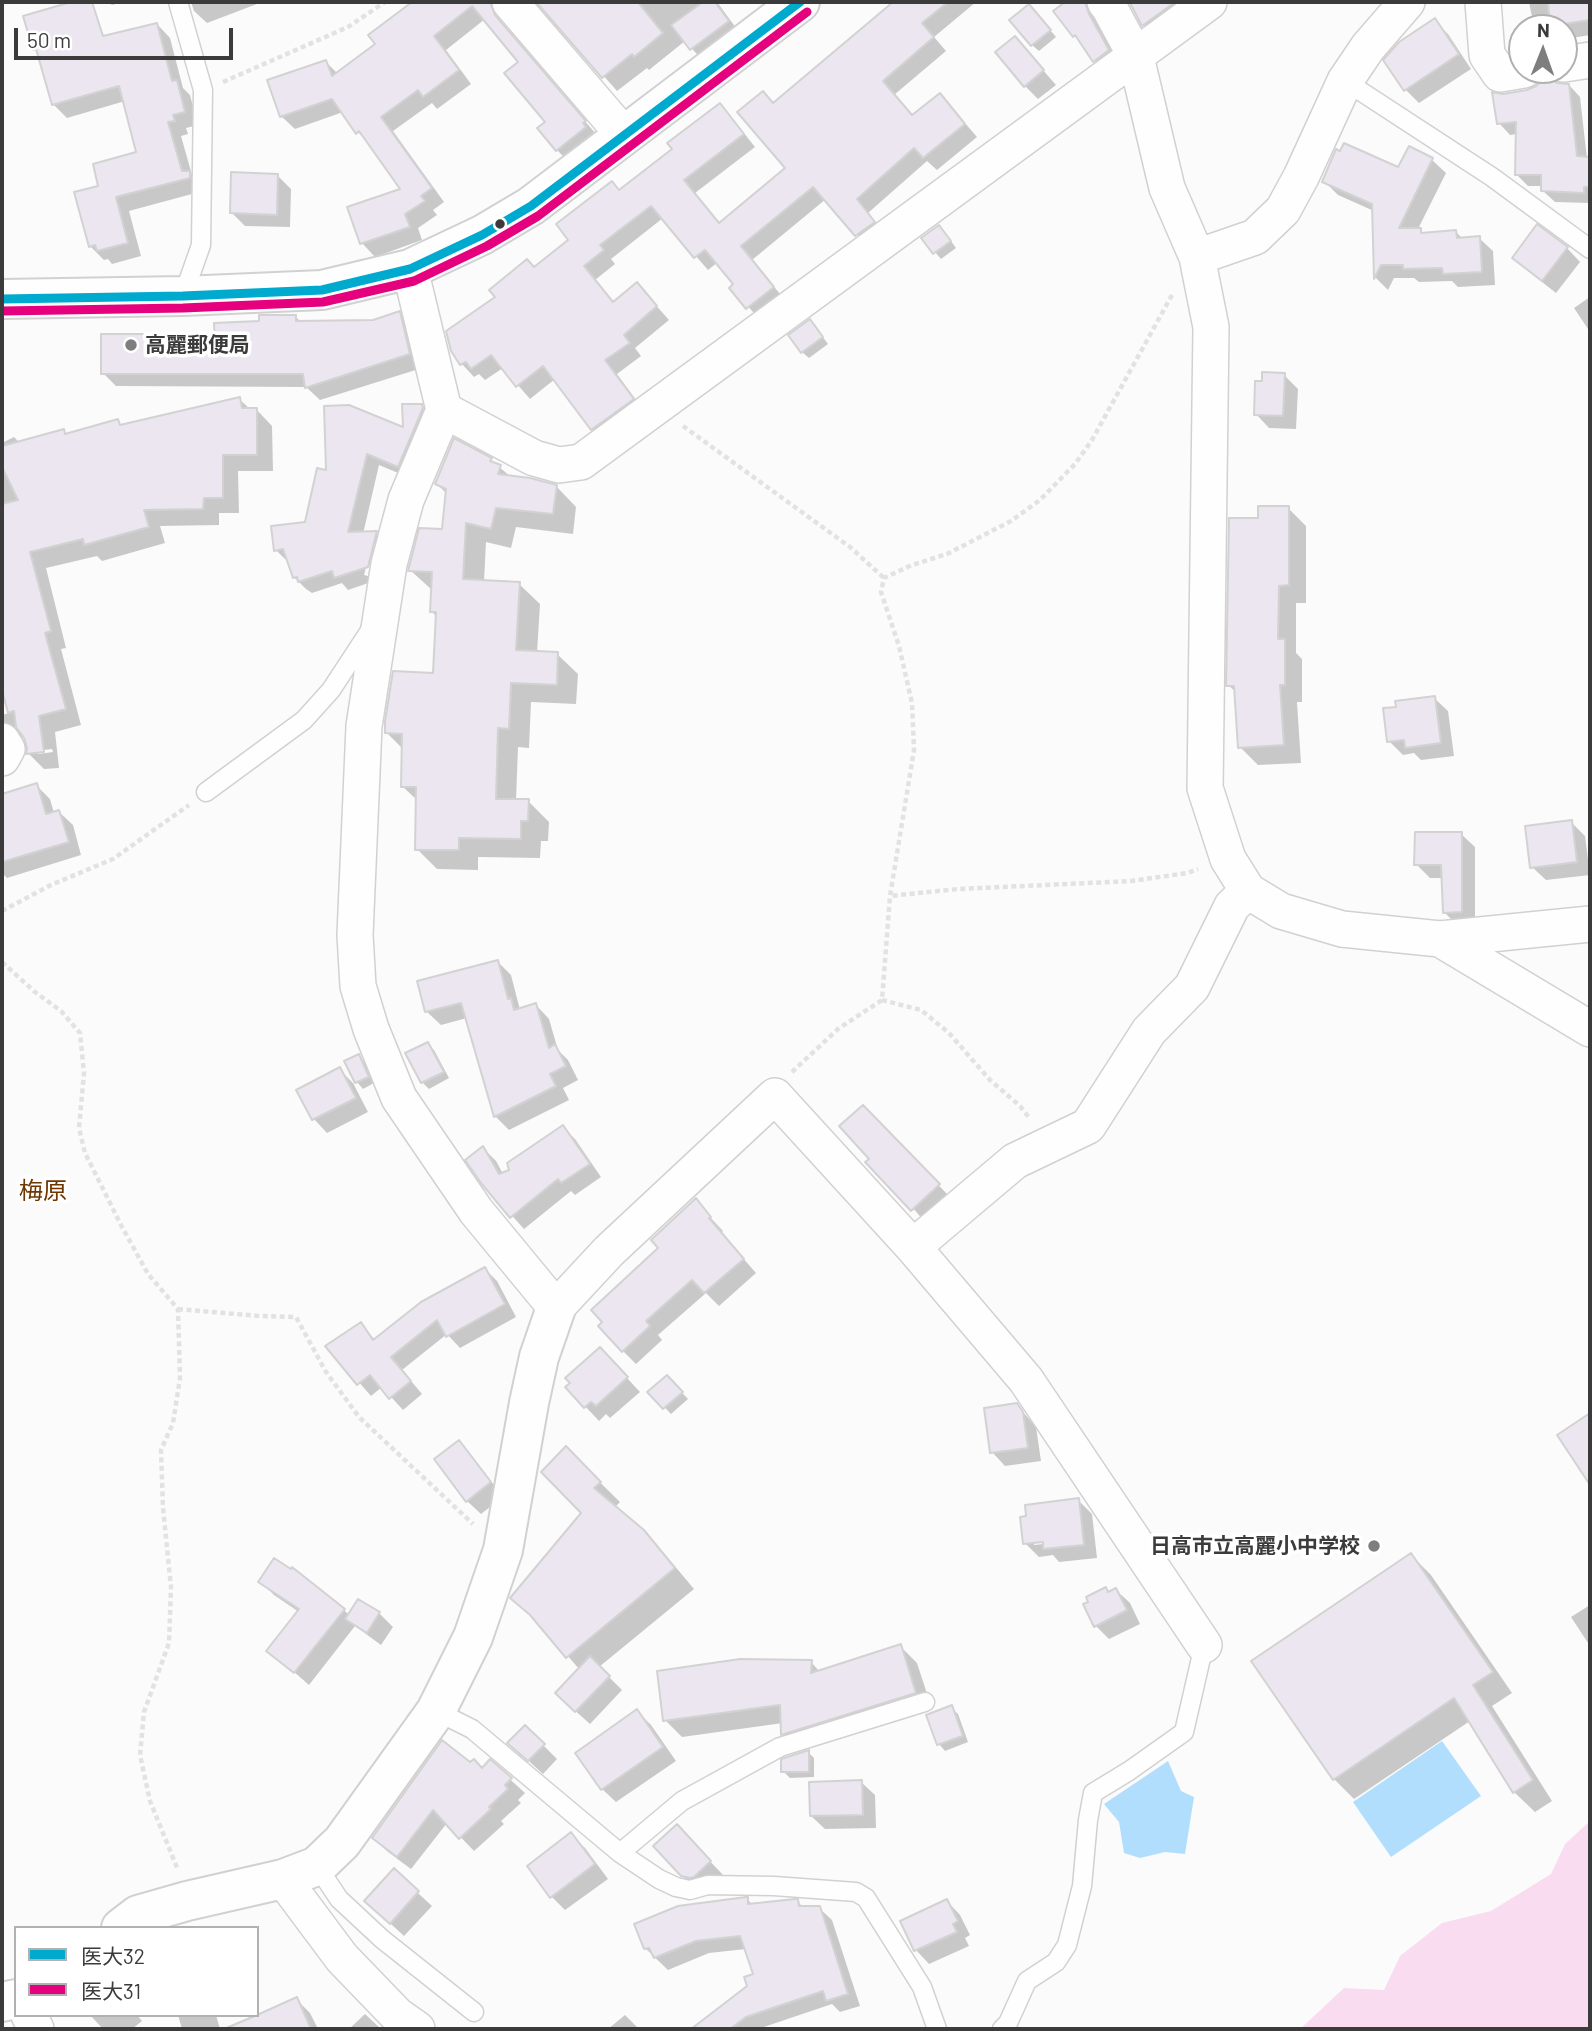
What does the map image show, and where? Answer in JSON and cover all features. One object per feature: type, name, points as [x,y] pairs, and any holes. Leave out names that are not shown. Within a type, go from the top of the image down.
[{"type":"main road","points":[[2,299],[322,290],[410,269],[482,235],[531,206],[800,2]]},
{"type":"main road","points":[[124,1926],[138,1915],[300,1873],[342,1842],[436,1711],[473,1637],[503,1550],[539,1357],[556,1308]]},
{"type":"street","points":[[510,2],[624,135]]},
{"type":"street","points":[[1105,2],[1136,57],[1167,188],[1197,257],[1210,327],[1205,788],[1228,859],[1248,891],[1281,911],[1342,929],[1440,939],[1590,924]]},
{"type":"street","points":[[444,410],[534,458],[559,465],[581,462],[1209,2]]},
{"type":"street","points":[[1197,257],[1255,237],[1283,210],[1345,81],[1368,47],[1407,2]]},
{"type":"street","points":[[1483,2],[1487,55],[1500,74],[1508,73]]},
{"type":"street","points":[[410,269],[444,410],[406,500],[389,564],[365,726],[355,935],[358,986],[371,1028],[399,1098],[476,1211],[556,1308],[609,1251],[775,1096],[913,1247],[1026,1380],[1204,1645]]},
{"type":"street","points":[[2,741],[7,749],[2,758]]},
{"type":"street","points":[[913,1247],[1015,1161],[1088,1126],[1149,1031],[1192,987],[1232,906],[1248,891]]},
{"type":"street","points":[[1440,939],[1590,1030]]},
{"type":"street","points":[[300,1873],[342,1958],[397,2015],[417,2029]]},
{"type":"lane","points":[[178,2],[203,90],[201,245],[183,296]]},
{"type":"lane","points":[[1345,81],[1492,177],[1590,249]]},
{"type":"lane","points":[[206,792],[304,720],[331,690],[381,615]]},
{"type":"lane","points":[[1002,2029],[1008,2024],[1027,1981],[1056,1962],[1067,1945],[1082,1886],[1093,1793],[1184,1732],[1204,1645]]},
{"type":"lane","points":[[620,1853],[682,1801],[780,1747],[925,1702]]},
{"type":"lane","points":[[436,1711],[472,1729],[620,1853],[676,1887],[690,1890],[708,1885],[774,1886],[856,1892],[866,1898],[922,1987],[937,2029]]},
{"type":"lane","points":[[300,1873],[339,1899],[382,1939],[474,2012]]},
{"type":"path","points":[[203,90],[348,27],[384,2]]},
{"type":"path","points":[[884,578],[912,565],[947,554],[1011,521],[1040,500],[1075,464],[1098,429],[1187,265],[1197,257]]},
{"type":"path","points":[[657,407],[850,547],[884,578]]},
{"type":"path","points":[[882,1000],[890,896],[914,750],[912,703],[899,646],[881,592],[884,578]]},
{"type":"path","points":[[2,911],[51,885],[113,859],[153,833],[206,792]]},
{"type":"path","points":[[890,896],[958,889],[1132,881],[1187,873],[1228,859]]},
{"type":"path","points":[[2,962],[61,1011],[80,1033],[84,1073],[79,1128],[85,1153],[148,1273],[178,1309],[180,1378],[173,1423],[161,1450],[163,1508],[171,1587],[169,1643],[144,1712],[141,1755],[150,1801],[174,1858],[187,1901]]},
{"type":"path","points":[[775,1096],[792,1070],[838,1029],[882,1000],[921,1010],[949,1033],[990,1080],[1020,1106],[1049,1143]]},
{"type":"path","points":[[178,1309],[296,1317],[326,1372],[359,1416],[465,1518],[503,1550]]},
{"type":"shaded area","points":[[1590,1821],[1590,2029],[1300,2029],[1344,1988],[1384,1990],[1400,1956],[1442,1923],[1491,1911],[1551,1874],[1565,1844]]},
{"type":"water","points":[[1442,1741],[1481,1796],[1391,1857],[1353,1802]]},
{"type":"water","points":[[1168,1761],[1181,1791],[1194,1797],[1185,1854],[1165,1852],[1140,1858],[1124,1853],[1119,1822],[1104,1804]]},
{"type":"building","points":[[71,2],[92,2],[103,36],[157,23],[172,81],[177,80],[185,112],[173,115],[175,121],[168,122],[182,171],[190,171],[190,178],[116,197],[128,243],[97,251],[95,245],[89,247],[74,192],[98,186],[93,164],[136,152],[119,86],[52,105],[36,49],[33,50],[23,16]]},
{"type":"building","points":[[412,2],[490,2],[495,15],[586,121],[583,123],[586,127],[556,151],[537,128],[545,122],[504,73],[518,62],[472,6],[434,36],[459,70],[423,97],[418,90],[381,117],[432,188],[421,196],[425,201],[405,214],[410,227],[360,244],[347,207],[400,189],[359,131],[356,134],[332,99],[280,117],[267,80],[326,60],[332,76],[375,44],[368,35]]},
{"type":"building","points":[[536,2],[638,2],[663,33],[602,78]]},
{"type":"building","points":[[703,2],[715,2],[729,21],[690,50],[671,25]]},
{"type":"building","points":[[893,2],[948,2],[922,23],[934,37],[883,81],[912,115],[940,93],[965,124],[923,158],[914,148],[857,199],[875,222],[855,236],[813,187],[741,246],[774,287],[746,309],[729,288],[733,284],[705,250],[694,258],[651,206],[600,245],[604,250],[584,266],[613,302],[637,282],[657,306],[624,335],[630,343],[605,360],[634,399],[591,430],[543,366],[516,387],[491,355],[471,369],[466,362],[460,365],[451,351],[446,331],[495,297],[489,290],[527,259],[534,267],[568,240],[556,224],[612,181],[619,190],[672,149],[667,143],[720,103],[744,134],[684,180],[719,223],[785,168],[737,112],[763,91],[773,103]]},
{"type":"building","points":[[1065,2],[1085,2],[1109,50],[1093,62],[1075,35],[1073,37],[1053,11]]},
{"type":"building","points":[[1131,2],[1175,2],[1142,26]]},
{"type":"building","points":[[1548,2],[1590,2],[1590,20],[1578,22],[1578,14],[1549,14]]},
{"type":"building","points":[[1029,4],[1051,30],[1031,46],[1009,20]]},
{"type":"building","points":[[1435,18],[1459,54],[1404,91],[1383,60],[1399,42]]},
{"type":"building","points":[[1015,36],[1044,70],[1024,87],[995,52]]},
{"type":"building","points":[[1569,84],[1577,156],[1590,157],[1590,187],[1584,187],[1584,193],[1541,191],[1541,175],[1515,175],[1516,122],[1497,124],[1492,92],[1503,94],[1536,86]]},
{"type":"building","points":[[1344,143],[1398,167],[1409,146],[1433,158],[1399,228],[1421,228],[1421,233],[1456,230],[1457,238],[1480,236],[1482,272],[1443,274],[1442,268],[1403,269],[1403,265],[1381,265],[1374,279],[1372,204],[1322,182],[1336,149],[1340,151]]},
{"type":"building","points":[[231,172],[278,174],[277,215],[230,213]]},
{"type":"building","points":[[1537,224],[1568,247],[1542,281],[1512,258]]},
{"type":"building","points":[[939,225],[951,241],[933,254],[921,238]]},
{"type":"building","points":[[400,311],[410,354],[305,388],[303,374],[101,374],[101,334],[158,334],[158,352],[215,349],[214,323],[259,321],[259,315],[296,315],[296,321],[373,320]]},
{"type":"building","points":[[810,319],[823,337],[801,353],[788,335]]},
{"type":"building","points":[[1262,372],[1285,373],[1283,416],[1254,415],[1255,381],[1262,381]]},
{"type":"building","points":[[240,397],[242,408],[257,408],[257,455],[223,455],[223,498],[204,498],[203,509],[144,510],[149,527],[84,545],[83,539],[30,552],[51,631],[45,633],[66,709],[39,716],[44,752],[26,754],[27,748],[16,727],[14,711],[8,713],[2,690],[2,504],[18,500],[2,467],[2,446],[64,429],[65,434],[118,419],[120,425]]},
{"type":"building","points":[[402,404],[422,404],[423,408],[398,467],[367,454],[348,532],[377,531],[368,567],[334,578],[332,571],[298,582],[297,577],[293,578],[283,549],[274,551],[271,526],[305,522],[317,468],[326,470],[324,406],[349,405],[403,427]]},
{"type":"building","points":[[454,438],[501,465],[498,474],[557,485],[553,514],[496,508],[491,529],[466,523],[463,579],[520,582],[516,650],[558,652],[557,685],[511,683],[509,729],[498,728],[496,799],[529,799],[528,821],[521,821],[521,839],[459,838],[459,850],[415,850],[416,787],[401,787],[402,734],[385,733],[385,721],[393,671],[433,673],[436,612],[430,612],[432,572],[408,571],[419,528],[442,529],[446,489],[435,484]]},
{"type":"building","points":[[1258,506],[1289,506],[1289,585],[1279,586],[1278,639],[1285,639],[1285,685],[1280,685],[1284,745],[1238,748],[1234,686],[1226,686],[1229,518],[1258,518]]},
{"type":"building","points":[[1435,696],[1441,743],[1405,748],[1404,740],[1387,742],[1383,708],[1396,707],[1395,701]]},
{"type":"building","points":[[37,783],[46,814],[59,810],[69,842],[2,862],[2,794]]},
{"type":"building","points":[[1572,820],[1577,862],[1530,868],[1525,826]]},
{"type":"building","points":[[1415,832],[1462,832],[1462,912],[1443,913],[1441,865],[1414,865]]},
{"type":"building","points":[[498,960],[508,999],[511,998],[514,1010],[536,1003],[549,1048],[555,1044],[566,1066],[550,1074],[556,1086],[494,1117],[461,1003],[425,1012],[417,981]]},
{"type":"building","points":[[428,1042],[444,1072],[421,1083],[405,1053]]},
{"type":"building","points":[[359,1054],[369,1077],[355,1083],[344,1061]]},
{"type":"building","points":[[340,1067],[356,1098],[312,1120],[296,1090]]},
{"type":"building","points":[[863,1105],[940,1184],[911,1211],[865,1162],[869,1159],[839,1126]]},
{"type":"building","points":[[563,1125],[590,1164],[561,1183],[558,1179],[510,1218],[465,1160],[483,1146],[499,1174],[509,1170],[507,1163]]},
{"type":"building","points":[[696,1198],[711,1217],[709,1218],[744,1259],[704,1293],[692,1280],[646,1321],[650,1326],[622,1352],[598,1326],[602,1322],[591,1310],[658,1248],[651,1240]]},
{"type":"building","points":[[485,1267],[505,1304],[446,1337],[437,1320],[391,1357],[411,1381],[389,1399],[370,1375],[357,1385],[325,1346],[361,1322],[373,1340],[421,1302]]},
{"type":"building","points":[[600,1347],[628,1377],[596,1406],[591,1402],[584,1408],[565,1387],[570,1383],[565,1378]]},
{"type":"building","points":[[667,1375],[683,1392],[663,1409],[647,1392]]},
{"type":"building","points":[[1017,1403],[1023,1412],[1028,1448],[990,1453],[984,1408]]},
{"type":"building","points":[[1590,1413],[1590,1485],[1557,1435]]},
{"type":"building","points":[[459,1440],[491,1482],[466,1502],[434,1459]]},
{"type":"building","points":[[566,1446],[601,1482],[594,1488],[644,1530],[675,1568],[566,1658],[530,1615],[510,1598],[581,1513],[541,1472]]},
{"type":"building","points":[[1079,1498],[1084,1545],[1043,1549],[1043,1542],[1023,1544],[1020,1517],[1026,1516],[1025,1505]]},
{"type":"building","points":[[1411,1553],[1493,1672],[1473,1685],[1533,1780],[1513,1793],[1454,1698],[1333,1780],[1251,1661]]},
{"type":"building","points":[[274,1558],[291,1569],[292,1567],[345,1609],[294,1673],[266,1651],[299,1609],[258,1582]]},
{"type":"building","points":[[1106,1587],[1108,1592],[1116,1588],[1127,1610],[1094,1627],[1083,1604],[1088,1602],[1086,1597]]},
{"type":"building","points":[[358,1599],[380,1612],[367,1633],[345,1619]]},
{"type":"building","points":[[901,1644],[916,1693],[781,1735],[780,1705],[663,1721],[657,1671],[740,1659],[812,1660],[811,1673]]},
{"type":"building","points":[[590,1656],[610,1676],[575,1712],[555,1693]]},
{"type":"building","points":[[952,1705],[963,1736],[937,1745],[926,1715]]},
{"type":"building","points":[[637,1709],[663,1747],[601,1790],[575,1753]]},
{"type":"building","points":[[525,1725],[545,1744],[528,1761],[507,1743]]},
{"type":"building","points":[[442,1740],[470,1762],[474,1759],[482,1768],[490,1759],[512,1778],[505,1785],[508,1789],[459,1839],[433,1810],[397,1857],[372,1838]]},
{"type":"building","points":[[809,1750],[809,1772],[781,1772],[781,1759]]},
{"type":"building","points":[[862,1780],[863,1815],[810,1816],[809,1782]]},
{"type":"building","points":[[677,1824],[711,1861],[694,1877],[681,1876],[653,1846]]},
{"type":"building","points":[[571,1832],[595,1864],[550,1898],[527,1866]]},
{"type":"building","points":[[394,1868],[419,1891],[390,1924],[364,1901]]},
{"type":"building","points":[[748,1897],[748,1904],[798,1899],[799,1906],[820,1906],[848,1994],[826,2001],[823,1991],[746,2017],[730,2029],[691,2029],[747,1986],[744,1977],[753,1974],[740,1936],[696,1941],[654,1958],[649,1948],[644,1949],[634,1924],[678,1906]]},
{"type":"building","points":[[947,1899],[958,1921],[953,1924],[957,1932],[914,1951],[900,1921]]},
{"type":"building","points":[[297,1997],[311,2029],[224,2029],[252,2017],[259,2017],[259,2014]]},
{"type":"transit line","name":"医大32","points":[[2,299],[322,290],[410,269],[482,235],[531,206],[800,2]]},
{"type":"transit line","name":"医大31","points":[[2,311],[323,302],[414,281],[487,246],[538,216],[807,12]]},
{"type":"place","name":"高麗郵便局","points":[[131,345]]},
{"type":"place","name":"日高市立高麗小中学校","points":[[1374,1546]]},
{"type":"district","name":"梅原","points":[[43,1191]]}]
